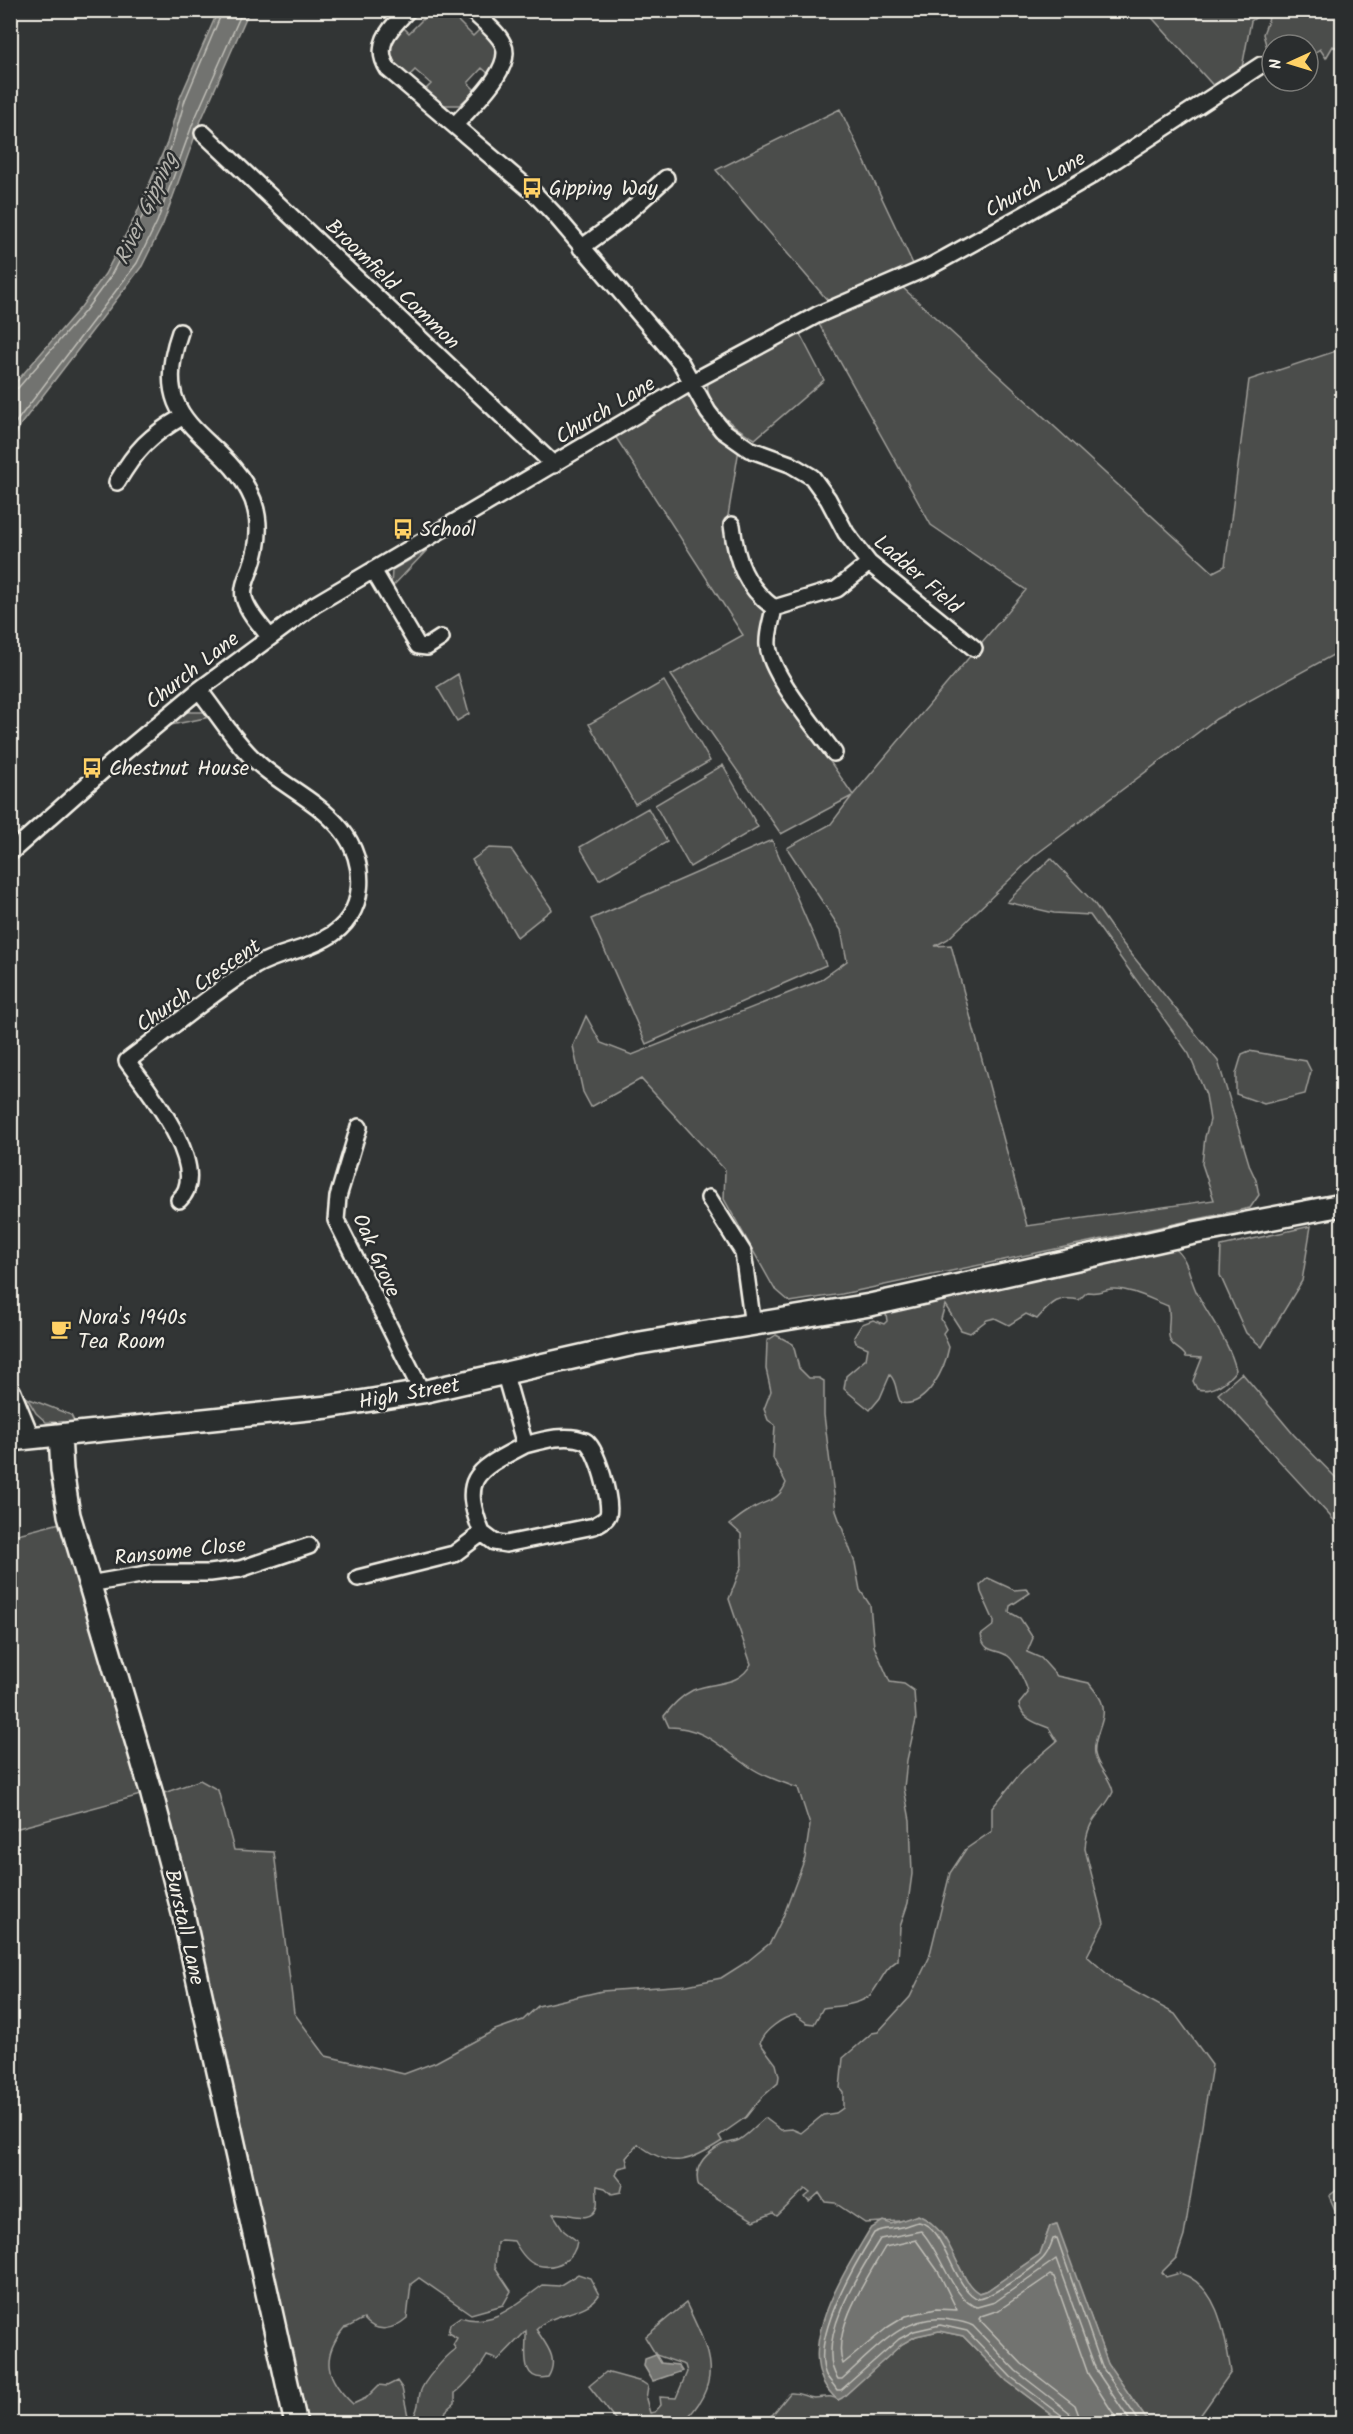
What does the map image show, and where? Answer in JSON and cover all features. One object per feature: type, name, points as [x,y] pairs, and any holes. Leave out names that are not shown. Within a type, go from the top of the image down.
[{"type":"main road","name":"High Street","points":[[19,1438],[328,1407],[422,1392],[506,1375],[634,1344],[870,1305],[1194,1233],[1342,1205]]},
{"type":"main road","points":[[10,1393],[19,1438]]},
{"type":"main road","name":"Burstall Lane","points":[[60,1435],[65,1494],[152,1791],[183,1913],[296,2424]]},
{"type":"street","points":[[408,10],[385,37],[382,50],[384,63],[393,74],[534,193],[666,345],[692,381]]},
{"type":"street","points":[[455,125],[500,73],[506,59],[504,47],[499,38],[471,10]]},
{"type":"street","name":"Church Lane","points":[[10,853],[116,759],[199,690],[269,636],[314,605],[554,465],[692,381],[817,315],[931,266],[1091,177],[1260,66]]},
{"type":"street","name":"Broomfield Common","points":[[203,133],[554,465]]},
{"type":"street","points":[[581,248],[618,221],[666,178]]},
{"type":"street","points":[[180,332],[173,358],[172,377],[175,398],[182,417],[231,465],[254,503],[259,528],[258,540],[244,587],[244,595],[250,611],[269,636]]},
{"type":"street","name":"Ladder Field","points":[[692,381],[708,412],[729,436],[749,449],[800,469],[818,484],[846,533],[869,563],[974,648]]},
{"type":"street","points":[[117,482],[132,456],[149,437],[182,417]]},
{"type":"street","points":[[732,525],[737,556],[745,578],[757,594],[774,608]]},
{"type":"street","points":[[774,608],[837,589],[869,563]]},
{"type":"street","points":[[373,570],[418,646],[427,647],[441,638]]},
{"type":"street","points":[[774,608],[768,637],[771,659],[779,676],[834,753]]},
{"type":"street","name":"Church Crescent","points":[[179,1200],[186,1192],[188,1182],[176,1133],[162,1108],[127,1061],[255,966],[329,937],[349,917],[358,897],[360,877],[357,856],[341,829],[316,805],[258,763],[199,690]]},
{"type":"street","name":"Oak Grove","points":[[360,1127],[338,1197],[336,1220],[422,1392]]},
{"type":"street","points":[[709,1198],[743,1252],[753,1326]]},
{"type":"street","points":[[506,1375],[525,1445]]},
{"type":"street","points":[[567,1437],[585,1441],[593,1448],[607,1500],[609,1512],[606,1518],[594,1526],[506,1544],[494,1542],[482,1533],[477,1520],[472,1491],[476,1476],[487,1465],[525,1445],[567,1437]]},
{"type":"street","points":[[358,1578],[454,1554],[482,1533]]},
{"type":"street","name":"Ransome Close","points":[[90,1584],[152,1573],[210,1573],[240,1569],[309,1546]]},
{"type":"shaded area","points":[[417,10],[464,11],[466,13],[458,21],[473,36],[481,28],[501,53],[490,75],[482,68],[468,83],[476,91],[459,105],[442,105],[423,92],[431,84],[415,70],[407,78],[395,68],[388,48],[401,25],[409,33],[424,18]]},
{"type":"shaded area","points":[[1146,11],[1337,11],[1342,13],[1342,50],[1333,46],[1326,58],[1320,49],[1320,33],[1263,33],[1269,18],[1260,15],[1251,21],[1239,83],[1219,92]]},
{"type":"shaded area","points":[[840,109],[914,266],[829,302],[716,170]]},
{"type":"shaded area","points":[[902,287],[1213,572],[1225,566],[1249,380],[1342,349],[1342,650],[1216,719],[1034,856],[948,939],[935,946],[951,945],[1027,1226],[1214,1200],[1202,1164],[1205,1137],[1210,1120],[1206,1095],[1189,1054],[1090,915],[1054,913],[1007,902],[1051,858],[1094,903],[1119,939],[1218,1061],[1256,1180],[1259,1195],[1250,1208],[842,1294],[790,1302],[774,1288],[724,1199],[725,1170],[641,1079],[591,1107],[583,1092],[573,1046],[586,1016],[601,1043],[632,1055],[819,981],[847,961],[841,930],[787,848],[831,824],[852,796],[781,834],[671,675],[743,635],[615,436],[687,395],[739,449],[727,522],[763,610],[776,683],[853,795],[1026,590],[931,525],[819,324]]},
{"type":"shaded area","points":[[798,330],[824,380],[755,439],[731,423],[716,409],[708,392],[708,383]]},
{"type":"shaded area","points":[[427,550],[393,586],[391,587],[392,570]]},
{"type":"shaded area","points":[[458,674],[469,714],[457,721],[437,687]]},
{"type":"shaded area","points":[[664,681],[710,761],[635,804],[589,724]]},
{"type":"shaded area","points":[[187,712],[204,712],[210,717],[166,726]]},
{"type":"shaded area","points":[[723,765],[758,827],[690,867],[655,805]]},
{"type":"shaded area","points":[[648,808],[667,842],[599,880],[580,847]]},
{"type":"shaded area","points":[[772,840],[826,965],[646,1044],[591,919]]},
{"type":"shaded area","points":[[489,848],[511,849],[552,909],[517,937],[472,860]]},
{"type":"shaded area","points":[[1249,1051],[1306,1061],[1311,1071],[1305,1094],[1264,1104],[1236,1094],[1236,1074],[1242,1054]]},
{"type":"shaded area","points":[[1311,1226],[1302,1281],[1262,1347],[1246,1333],[1220,1275],[1221,1246]]},
{"type":"shaded area","points":[[1172,1246],[1186,1262],[1198,1295],[1225,1341],[1236,1370],[1228,1379],[1214,1388],[1197,1389],[1193,1381],[1202,1358],[1186,1357],[1171,1343],[1168,1306],[1133,1292],[1111,1289],[1087,1292],[1079,1300],[1065,1299],[1055,1302],[1037,1319],[1026,1314],[1009,1325],[995,1318],[987,1320],[970,1333],[961,1330],[945,1305],[941,1319],[946,1329],[943,1333],[949,1347],[939,1375],[927,1393],[910,1403],[901,1403],[890,1375],[880,1398],[870,1410],[844,1389],[846,1376],[866,1359],[868,1348],[856,1343],[854,1337],[862,1324],[873,1320],[884,1324],[887,1321],[886,1314],[878,1311]]},
{"type":"shaded area","points":[[776,1335],[793,1344],[799,1368],[809,1378],[819,1378],[824,1381],[824,1415],[836,1511],[855,1563],[860,1590],[870,1605],[874,1646],[890,1682],[904,1684],[914,1691],[916,1720],[907,1760],[904,1788],[910,1820],[912,1874],[908,1903],[900,1927],[898,1960],[886,1971],[872,1993],[863,2000],[823,2008],[814,2024],[807,2023],[795,2015],[769,2029],[760,2043],[776,2064],[778,2083],[760,2099],[746,2117],[719,2136],[722,2141],[700,2154],[680,2160],[660,2157],[638,2144],[626,2158],[628,2166],[619,2168],[616,2175],[623,2184],[621,2192],[612,2194],[605,2188],[597,2186],[597,2206],[589,2216],[553,2214],[564,2231],[577,2241],[573,2253],[563,2262],[551,2266],[533,2264],[514,2241],[501,2240],[497,2243],[495,2267],[511,2291],[503,2305],[471,2314],[419,2278],[411,2284],[407,2318],[385,2329],[374,2327],[364,2319],[344,2328],[331,2349],[329,2359],[332,2377],[353,2404],[366,2398],[379,2385],[387,2386],[397,2381],[402,2388],[408,2416],[414,2416],[425,2382],[456,2349],[453,2345],[457,2338],[448,2333],[450,2324],[460,2317],[472,2320],[484,2319],[505,2312],[543,2285],[559,2286],[578,2274],[590,2278],[599,2295],[593,2302],[551,2319],[536,2329],[552,2357],[548,2377],[532,2375],[528,2370],[525,2355],[526,2331],[498,2360],[487,2356],[473,2376],[455,2393],[455,2403],[446,2411],[442,2423],[296,2423],[183,1913],[164,1793],[200,1780],[218,1790],[234,1850],[274,1852],[294,2013],[326,2056],[404,2074],[436,2062],[495,2030],[523,2020],[538,2006],[602,1991],[687,1985],[721,1978],[748,1961],[770,1943],[783,1917],[805,1858],[810,1825],[798,1788],[755,1771],[703,1735],[682,1728],[669,1727],[664,1716],[677,1701],[689,1692],[733,1680],[746,1671],[751,1664],[729,1599],[742,1565],[741,1534],[730,1524],[780,1494],[786,1483],[773,1458],[775,1425],[768,1420],[764,1409],[771,1391],[766,1369],[767,1341]]},
{"type":"shaded area","points":[[1242,1373],[1294,1435],[1342,1484],[1342,1529],[1218,1394]]},
{"type":"shaded area","points":[[27,1398],[71,1415],[75,1423],[46,1422],[36,1413]]},
{"type":"shaded area","points":[[64,1522],[148,1793],[11,1830],[10,1536]]},
{"type":"shaded area","points":[[988,1578],[1014,1590],[1026,1589],[1030,1593],[1010,1606],[1009,1612],[1020,1618],[1033,1638],[1027,1652],[1041,1658],[1057,1676],[1089,1683],[1102,1703],[1103,1716],[1095,1754],[1113,1792],[1092,1823],[1086,1838],[1085,1849],[1104,1923],[1087,1956],[1115,1981],[1175,2014],[1212,2065],[1184,2236],[1177,2257],[1162,2272],[1166,2277],[1180,2273],[1204,2289],[1212,2301],[1223,2329],[1231,2372],[1195,2423],[1149,2423],[1108,2364],[1056,2224],[1050,2226],[1040,2254],[988,2290],[978,2293],[969,2285],[945,2239],[900,2221],[865,2223],[835,2203],[825,2202],[819,2193],[809,2202],[805,2197],[810,2193],[805,2189],[777,2216],[773,2213],[754,2221],[699,2187],[697,2180],[699,2167],[705,2157],[721,2145],[739,2140],[765,2118],[781,2130],[792,2129],[801,2133],[823,2115],[836,2113],[843,2108],[843,2092],[840,2088],[843,2058],[872,2033],[878,2032],[910,1997],[929,1958],[950,1873],[966,1849],[992,1831],[992,1808],[1023,1770],[1057,1741],[1049,1728],[1030,1720],[1023,1713],[1019,1704],[1028,1693],[1014,1663],[1008,1656],[988,1648],[983,1641],[981,1635],[994,1625],[980,1585]]},
{"type":"shaded area","points":[[1342,2186],[1342,2226],[1329,2196]]},
{"type":"shaded area","points":[[686,2303],[701,2336],[709,2365],[709,2379],[696,2408],[682,2423],[618,2423],[589,2386],[606,2372],[642,2382],[648,2386],[646,2399],[650,2413],[655,2412],[661,2405],[660,2397],[676,2398],[687,2372],[685,2365],[656,2355],[645,2337]]},
{"type":"shaded area","points":[[939,2331],[963,2336],[1007,2381],[1063,2423],[761,2424],[773,2414],[790,2393],[814,2398],[830,2397],[838,2400],[902,2344],[916,2336]]},
{"type":"water","name":"River Gipping","points":[[218,11],[249,11],[199,125],[163,224],[142,266],[21,424],[11,445],[11,388],[81,307],[105,274],[136,215],[167,143],[180,98]]},
{"type":"water","points":[[918,2215],[931,2222],[940,2232],[965,2278],[979,2293],[988,2290],[1040,2254],[1050,2226],[1057,2224],[1108,2364],[1149,2423],[1063,2423],[1007,2381],[963,2336],[939,2331],[916,2336],[902,2344],[838,2400],[823,2382],[818,2362],[819,2339],[825,2315],[835,2291],[870,2229],[883,2221],[891,2224]]},
{"type":"water","points":[[656,2355],[661,2363],[678,2365],[682,2371],[653,2381],[644,2366],[645,2359]]},
{"type":"place","name":"Gipping Way","points":[[532,188]]},
{"type":"place","name":"School","points":[[403,529]]},
{"type":"place","name":"Chestnut House","points":[[92,768]]},
{"type":"place","name":"Nora's 1940s Tea Room","points":[[61,1329]]}]
